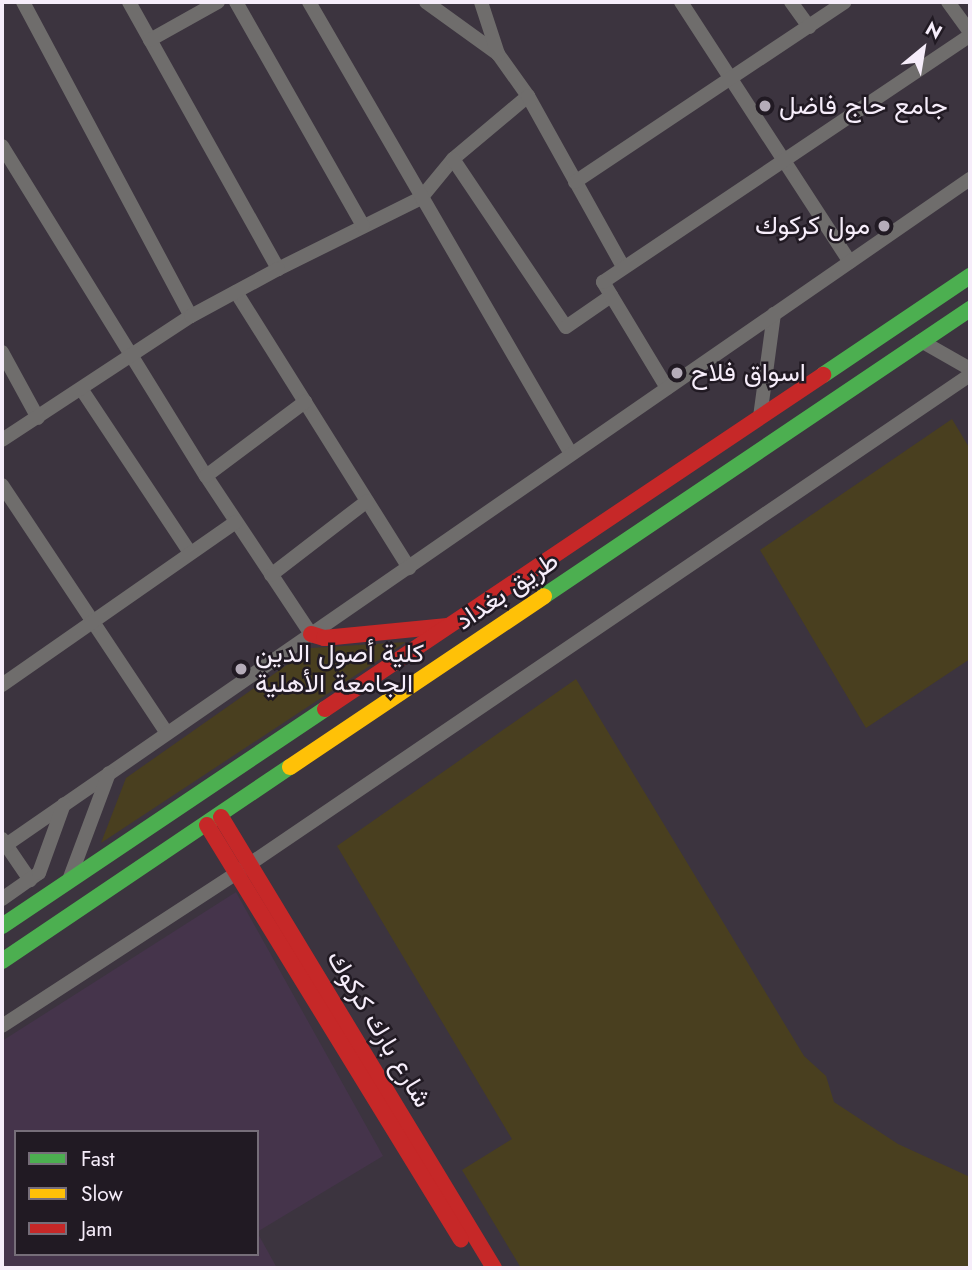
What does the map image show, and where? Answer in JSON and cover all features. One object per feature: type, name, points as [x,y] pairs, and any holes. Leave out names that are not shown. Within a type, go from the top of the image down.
[{"type":"main road","name":"طريق بغداد","points":[[2,926],[970,276]]},
{"type":"main road","name":"طريق بغداد","points":[[2,961],[214,821],[970,309]]},
{"type":"main road","points":[[568,546],[583,569]]},
{"type":"main road","points":[[311,634],[324,638],[450,626]]},
{"type":"main road","points":[[214,821],[479,1268]]},
{"type":"main road","name":"شارع بارك كركوك","points":[[244,868],[494,1268]]},
{"type":"street","points":[[23,2],[191,316]]},
{"type":"street","points":[[129,2],[278,269]]},
{"type":"street","points":[[150,40],[218,2]]},
{"type":"street","points":[[236,2],[363,226]]},
{"type":"street","points":[[309,2],[571,454]]},
{"type":"street","points":[[426,2],[498,54]]},
{"type":"street","points":[[481,2],[498,54],[527,96],[623,267]]},
{"type":"street","points":[[681,2],[850,262]]},
{"type":"street","points":[[791,2],[809,27]]},
{"type":"street","points":[[575,182],[728,77],[845,2]]},
{"type":"street","points":[[667,388],[603,282],[781,158],[970,34],[948,2]]},
{"type":"street","points":[[2,440],[131,358],[191,316],[278,269],[421,198],[453,159],[527,96]]},
{"type":"street","points":[[2,146],[131,358],[311,634]]},
{"type":"street","points":[[453,159],[566,327],[611,296]]},
{"type":"street","points":[[30,880],[4,842],[64,804],[409,568],[970,179]]},
{"type":"street","points":[[236,292],[409,568]]},
{"type":"street","points":[[760,417],[774,314]]},
{"type":"street","points":[[921,341],[970,369]]},
{"type":"street","points":[[2,352],[38,418]]},
{"type":"street","points":[[2,1026],[244,868],[970,375]]},
{"type":"street","points":[[82,390],[189,551]]},
{"type":"street","points":[[206,476],[305,402]]},
{"type":"street","points":[[2,485],[167,733]]},
{"type":"street","points":[[271,575],[367,501]]},
{"type":"street","points":[[2,685],[92,618],[236,522]]},
{"type":"street","points":[[68,882],[109,773]]},
{"type":"street","points":[[2,899],[39,873],[64,804]]},
{"type":"shaded area","points":[[952,419],[970,449],[970,659],[866,728],[760,550]]},
{"type":"shaded area","points":[[406,642],[101,843],[126,778],[311,648]]},
{"type":"shaded area","points":[[576,679],[804,1056],[826,1076],[834,1102],[898,1144],[970,1177],[970,1268],[521,1268],[462,1170],[512,1139],[337,846]]},
{"type":"shaded area","points":[[236,892],[383,1156],[259,1231],[259,1130],[14,1130],[14,1256],[259,1256],[259,1236],[277,1268],[2,1268],[2,1041]]},
{"type":"traffic: fast","points":[[823,375],[970,276]]},
{"type":"traffic: fast","points":[[544,596],[970,309]]},
{"type":"traffic: fast","points":[[2,926],[325,709]]},
{"type":"traffic: fast","points":[[2,961],[290,767]]},
{"type":"traffic: slow","points":[[290,767],[544,596]]},
{"type":"traffic: jam","points":[[325,709],[823,375]]},
{"type":"traffic: jam","points":[[311,634],[324,638],[447,626]]},
{"type":"traffic: jam","points":[[221,817],[494,1268]]},
{"type":"traffic: jam","points":[[207,825],[461,1239]]},
{"type":"place","name":"جامع حاج فاضل","points":[[765,106]]},
{"type":"place","name":"مول كركوك","points":[[884,226]]},
{"type":"place","name":"اسواق فلاح","points":[[677,373]]},
{"type":"place","name":"كلية أصول الدين الجامعة الأهلية","points":[[241,669]]}]
